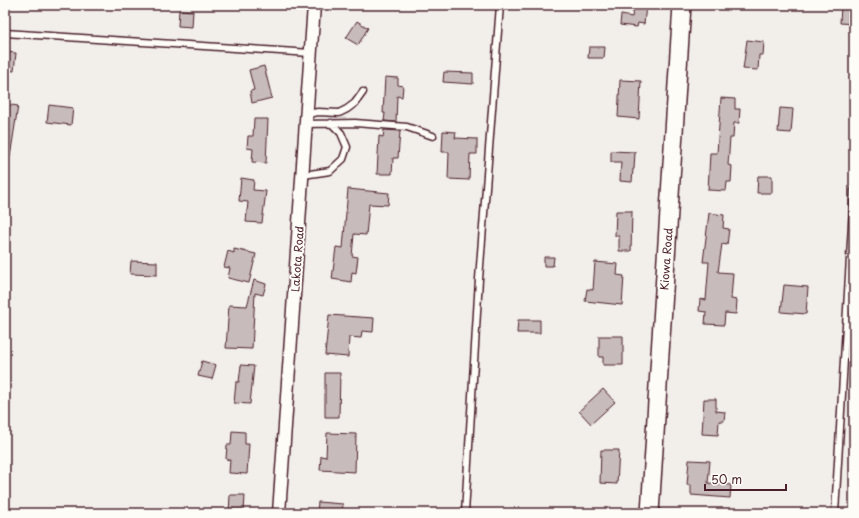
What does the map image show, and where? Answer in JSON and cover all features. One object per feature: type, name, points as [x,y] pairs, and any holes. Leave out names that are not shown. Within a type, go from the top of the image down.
[{"type":"street","name":"Lakota Road","points":[[280,513],[314,5]]},
{"type":"street","name":"Kiowa Road","points":[[650,513],[682,5]]},
{"type":"lane","points":[[465,513],[479,279],[500,5]]},
{"type":"lane","points":[[5,33],[311,53]]},
{"type":"lane","points":[[307,119],[318,112],[339,113],[348,109],[355,103],[363,92]]},
{"type":"lane","points":[[307,119],[330,123],[355,123],[408,127],[433,136]]},
{"type":"lane","points":[[303,175],[330,171],[343,159],[347,147],[341,134],[330,123]]},
{"type":"lane","points":[[835,513],[854,190]]},
{"type":"building","points":[[634,5],[646,6],[644,24],[638,23],[637,27],[620,25],[621,15],[632,17]]},
{"type":"building","points":[[841,5],[854,5],[854,24],[840,23]]},
{"type":"building","points":[[179,10],[193,11],[192,27],[178,26]]},
{"type":"building","points":[[357,21],[368,28],[358,45],[346,38]]},
{"type":"building","points":[[747,40],[764,42],[763,55],[759,55],[758,70],[743,69]]},
{"type":"building","points":[[589,47],[605,47],[604,58],[588,58]]},
{"type":"building","points":[[5,52],[16,53],[14,71],[5,70]]},
{"type":"building","points":[[264,66],[272,98],[252,103],[250,91],[254,90],[249,70]]},
{"type":"building","points":[[444,72],[473,73],[473,84],[443,82]]},
{"type":"building","points":[[385,77],[398,78],[398,85],[403,86],[402,97],[397,96],[396,122],[384,121]]},
{"type":"building","points":[[620,80],[641,81],[639,119],[618,117]]},
{"type":"building","points":[[721,98],[735,99],[735,109],[740,109],[739,123],[734,123],[733,138],[730,138],[728,165],[732,166],[731,182],[727,182],[726,191],[708,190],[710,153],[717,153]]},
{"type":"building","points":[[5,104],[18,106],[10,157],[5,157]]},
{"type":"building","points":[[49,105],[73,108],[71,125],[47,122]]},
{"type":"building","points":[[780,108],[793,109],[791,133],[778,132]]},
{"type":"building","points":[[254,119],[268,119],[266,163],[252,162],[253,149],[247,148],[248,136],[253,136]]},
{"type":"building","points":[[384,130],[400,131],[398,158],[393,158],[392,174],[377,174],[379,136],[383,137]]},
{"type":"building","points":[[443,131],[456,132],[455,138],[477,139],[477,154],[470,154],[469,180],[448,179],[449,152],[442,152]]},
{"type":"building","points":[[611,151],[635,152],[632,182],[620,181],[621,162],[611,162]]},
{"type":"building","points":[[758,176],[772,176],[772,193],[757,193]]},
{"type":"building","points":[[241,178],[254,180],[253,190],[266,191],[262,223],[246,222],[248,202],[239,201]]},
{"type":"building","points":[[348,189],[389,193],[388,205],[369,204],[366,235],[354,234],[352,256],[358,257],[356,273],[352,272],[351,282],[332,279],[336,247],[343,248]]},
{"type":"building","points":[[616,211],[632,211],[631,251],[619,251],[619,236],[615,236]]},
{"type":"building","points":[[709,213],[724,215],[723,228],[729,229],[727,245],[722,244],[718,272],[733,273],[731,299],[737,300],[736,314],[725,313],[724,325],[705,324],[706,312],[699,311],[700,299],[706,300],[709,262],[703,262]]},
{"type":"building","points":[[234,249],[256,254],[249,283],[228,278],[230,268],[224,267],[228,251],[234,253]]},
{"type":"building","points":[[544,257],[554,257],[553,266],[544,266]]},
{"type":"building","points":[[131,261],[157,262],[157,275],[130,274]]},
{"type":"building","points":[[595,262],[618,264],[617,275],[624,276],[622,305],[585,301],[587,289],[593,290]]},
{"type":"building","points":[[254,280],[266,284],[263,295],[255,293],[252,349],[226,348],[229,305],[247,306]]},
{"type":"building","points":[[784,285],[808,287],[806,314],[781,312]]},
{"type":"building","points":[[329,315],[374,318],[373,332],[362,331],[361,338],[349,337],[348,357],[325,355]]},
{"type":"building","points":[[518,320],[540,320],[540,333],[517,333]]},
{"type":"building","points":[[599,336],[623,336],[623,365],[603,365],[603,357],[599,357]]},
{"type":"building","points":[[202,361],[216,365],[212,379],[198,376]]},
{"type":"building","points":[[241,365],[254,366],[250,404],[234,403],[236,382],[239,382]]},
{"type":"building","points":[[325,373],[340,373],[339,417],[325,417]]},
{"type":"building","points":[[603,389],[615,402],[591,424],[579,411]]},
{"type":"building","points":[[704,399],[716,399],[716,411],[725,412],[724,421],[719,421],[718,435],[702,434]]},
{"type":"building","points":[[232,431],[245,432],[245,444],[249,444],[247,474],[229,473],[230,460],[226,459],[227,445],[231,445]]},
{"type":"building","points":[[327,433],[356,434],[355,472],[320,470],[321,456],[326,457]]},
{"type":"building","points":[[601,450],[619,450],[617,484],[600,483]]},
{"type":"building","points":[[689,460],[710,461],[708,483],[731,485],[730,498],[691,495],[691,485],[687,485]]},
{"type":"building","points":[[230,495],[245,495],[244,513],[229,513]]},
{"type":"building","points":[[318,502],[343,504],[342,513],[317,513]]}]
